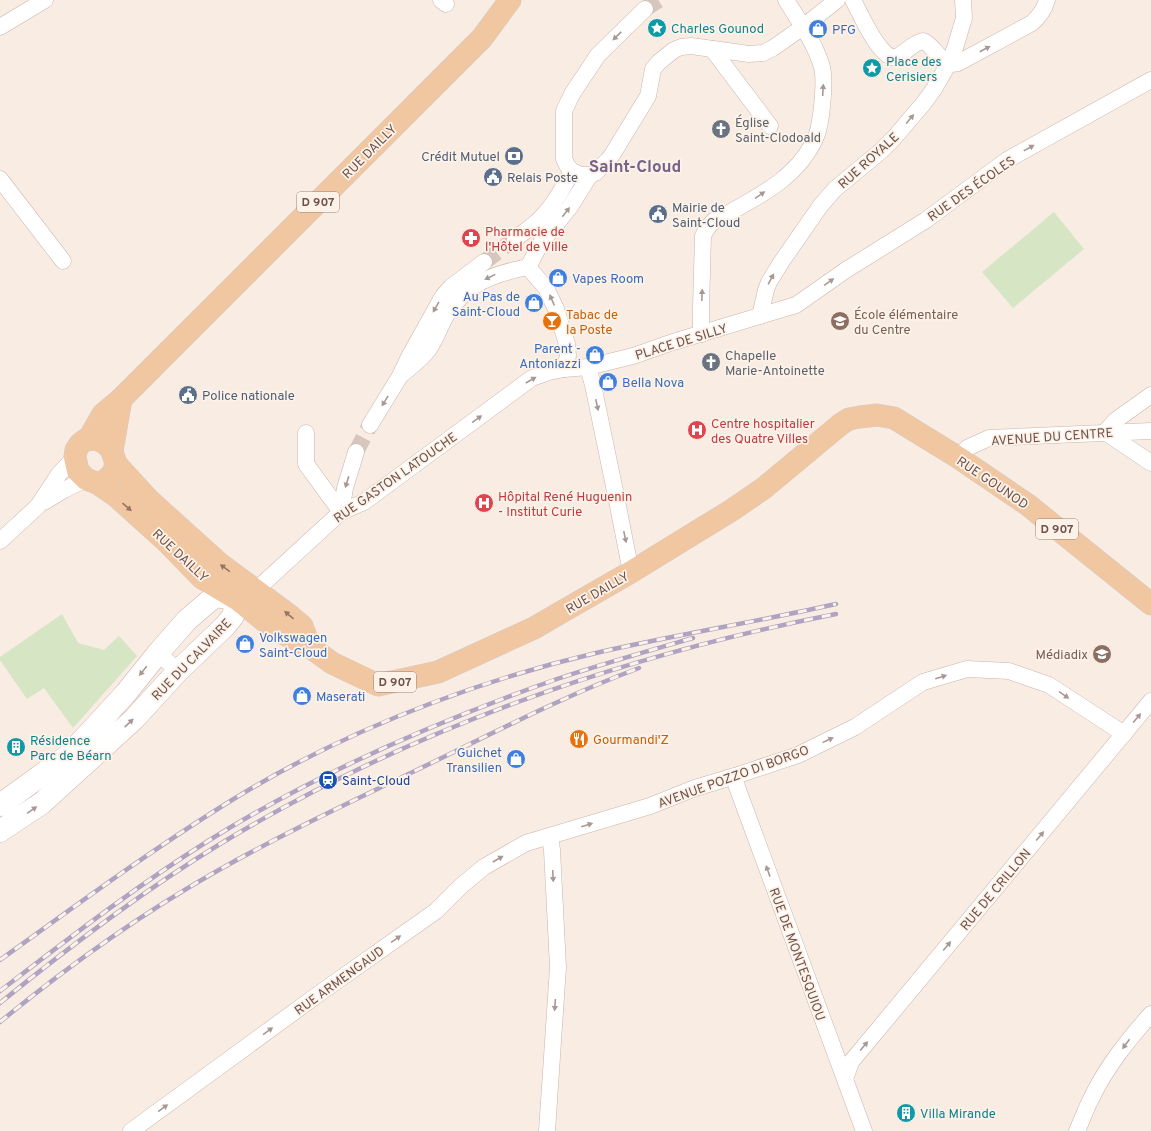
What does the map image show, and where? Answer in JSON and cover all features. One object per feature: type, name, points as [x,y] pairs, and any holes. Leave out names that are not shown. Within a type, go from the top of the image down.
[{"type":"main road","name":"RUE DAILLY","points":[[88,440],[103,414],[120,399],[482,38],[510,0]]},
{"type":"main road","points":[[91,481],[103,482],[113,473],[120,399]]},
{"type":"main road","name":"RUE GOUNOD","points":[[860,417],[877,415],[894,418],[959,458],[1028,505],[1151,604]]},
{"type":"main road","name":"RUE DAILLY","points":[[247,594],[202,578],[168,542],[116,496],[91,481],[78,471],[74,457],[80,444],[88,440],[99,440],[106,444],[114,457],[144,496],[220,564],[247,594],[276,630],[310,647],[332,664],[378,686],[438,672],[534,628],[631,572],[732,510],[764,488],[841,424],[849,419],[860,417]]},
{"type":"main road","name":"RUE DU CALVAIRE","points":[[0,805],[69,755],[126,693],[187,620],[215,596],[247,594]]},
{"type":"main road","name":"RUE DU CALVAIRE","points":[[0,831],[42,803],[134,718],[220,630],[232,616],[247,594]]},
{"type":"street","points":[[0,27],[46,0]]},
{"type":"street","points":[[702,334],[701,307],[703,236],[705,230],[709,224],[750,202],[787,176],[799,163],[813,142],[817,133],[823,99],[822,66],[803,27],[786,0]]},
{"type":"street","points":[[645,9],[598,55],[572,94],[564,111],[564,159],[572,171],[580,175],[590,175],[595,173],[612,155],[648,96],[651,72],[655,66],[674,50],[681,47],[691,46],[749,54],[763,53],[773,48],[803,27],[837,0]]},
{"type":"street","points":[[853,0],[872,36],[885,54],[890,57],[896,57],[915,43],[923,42],[930,45],[941,59],[949,63],[958,63],[1032,23],[1045,7],[1047,0]]},
{"type":"street","name":"RUE ROYALE","points":[[760,316],[769,282],[821,205],[835,189],[881,151],[894,138],[923,104],[934,88],[949,63],[964,18],[963,0]]},
{"type":"street","points":[[712,49],[770,126]]},
{"type":"street","name":"RUE DES ÉCOLES","points":[[796,305],[846,270],[926,220],[1007,160],[1151,80]]},
{"type":"street","points":[[516,239],[550,209],[572,171]]},
{"type":"street","points":[[400,376],[417,363],[429,349],[450,309],[461,296],[493,276],[528,267],[542,242],[570,206],[590,175]]},
{"type":"street","points":[[0,179],[63,261]]},
{"type":"street","points":[[370,425],[400,376],[443,296],[451,287],[484,262]]},
{"type":"street","points":[[528,267],[546,288],[556,309],[568,351],[564,369]]},
{"type":"street","name":"PLACE DE SILLY","points":[[564,369],[588,367],[633,356],[796,305]]},
{"type":"street","points":[[588,367],[631,572]]},
{"type":"street","name":"RUE GASTON LATOUCHE","points":[[247,594],[341,512],[364,502],[532,378],[564,369]]},
{"type":"street","points":[[1151,395],[1116,420],[1105,432],[1151,463]]},
{"type":"street","name":"AVENUE DU CENTRE","points":[[959,458],[967,448],[989,438],[1151,431]]},
{"type":"street","points":[[306,433],[306,464],[341,512]]},
{"type":"street","points":[[341,512],[345,488],[356,452]]},
{"type":"street","points":[[38,506],[59,474],[74,457]]},
{"type":"street","points":[[0,541],[38,506],[64,490],[91,481]]},
{"type":"street","points":[[158,653],[178,672]]},
{"type":"street","name":"AVENUE POZZO DI BORGO","points":[[550,837],[650,806],[695,788],[798,756],[856,727],[923,682],[967,669],[1009,671],[1049,685],[1124,734]]},
{"type":"street","name":"RUE DE CRILLON","points":[[844,1079],[851,1062],[1151,701]]},
{"type":"street","name":"RUE DE MONTESQUIOU","points":[[735,776],[740,795],[864,1131]]},
{"type":"street","points":[[547,1131],[558,967],[550,837]]},
{"type":"street","name":"RUE ARMENGAUD","points":[[131,1131],[320,993],[436,911],[461,886],[484,867],[526,843],[550,837]]},
{"type":"street","points":[[1077,1131],[1092,1096],[1108,1070],[1131,1037],[1151,1014]]},
{"type":"green space","points":[[1054,212],[1084,249],[1013,308],[982,272]]},
{"type":"green space","points":[[62,614],[78,643],[104,650],[119,636],[137,656],[73,728],[44,688],[27,699],[0,660],[0,657]]},
{"type":"tunnel","points":[[645,9],[659,0]]},
{"type":"tunnel","points":[[484,262],[515,239]]},
{"type":"tunnel","points":[[356,452],[370,425]]},
{"type":"railway","points":[[0,960],[139,861],[224,805],[299,762],[352,736],[405,713],[513,675],[554,663],[626,646],[836,604]]},
{"type":"railway","points":[[0,1003],[107,920],[191,862],[292,803],[365,766],[441,732],[518,702],[596,675],[675,652],[756,631],[836,614]]},
{"type":"railway","points":[[0,991],[102,914],[208,841],[291,793],[334,771],[422,731],[512,695],[557,679],[693,638]]},
{"type":"railway","points":[[0,1022],[52,981],[133,923],[242,857],[529,715],[639,668]]},
{"type":"place","name":"Charles Gounod","points":[[657,28]]},
{"type":"place","name":"PFG","points":[[818,29]]},
{"type":"place","name":"Place des Cerisiers","points":[[872,68]]},
{"type":"place","name":"Église Saint-Clodoald","points":[[721,129]]},
{"type":"place","name":"Crédit Mutuel","points":[[514,156]]},
{"type":"place","name":"Relais Poste","points":[[493,177]]},
{"type":"place","name":"Mairie de Saint-Cloud","points":[[658,214]]},
{"type":"place","name":"Pharmacie de l'Hôtel de Ville","points":[[471,238]]},
{"type":"place","name":"Vapes Room","points":[[558,278]]},
{"type":"place","name":"Au Pas de Saint-Cloud","points":[[534,303]]},
{"type":"place","name":"Tabac de la Poste","points":[[552,321]]},
{"type":"place","name":"École élémentaire du Centre","points":[[840,321]]},
{"type":"place","name":"Parent - Antoniazzi","points":[[595,355]]},
{"type":"place","name":"Chapelle Marie-Antoinette","points":[[711,362]]},
{"type":"place","name":"Bella Nova","points":[[608,382]]},
{"type":"place","name":"Police nationale","points":[[188,395]]},
{"type":"place","name":"Centre hospitalier des Quatre Villes","points":[[697,430]]},
{"type":"place","name":"Hôpital René Huguenin - Institut Curie","points":[[484,503]]},
{"type":"place","name":"Volkswagen Saint-Cloud","points":[[245,644]]},
{"type":"place","name":"Médiadix","points":[[1102,654]]},
{"type":"place","name":"Maserati","points":[[302,696]]},
{"type":"place","name":"Gourmandi'Z","points":[[579,739]]},
{"type":"place","name":"Résidence Parc de Béarn","points":[[16,747]]},
{"type":"place","name":"Guichet Transilien","points":[[516,759]]},
{"type":"place","name":"Saint-Cloud","points":[[328,780]]},
{"type":"place","name":"Villa Mirande","points":[[906,1113]]},
{"type":"district","name":"Saint-Cloud","points":[[635,166]]}]
